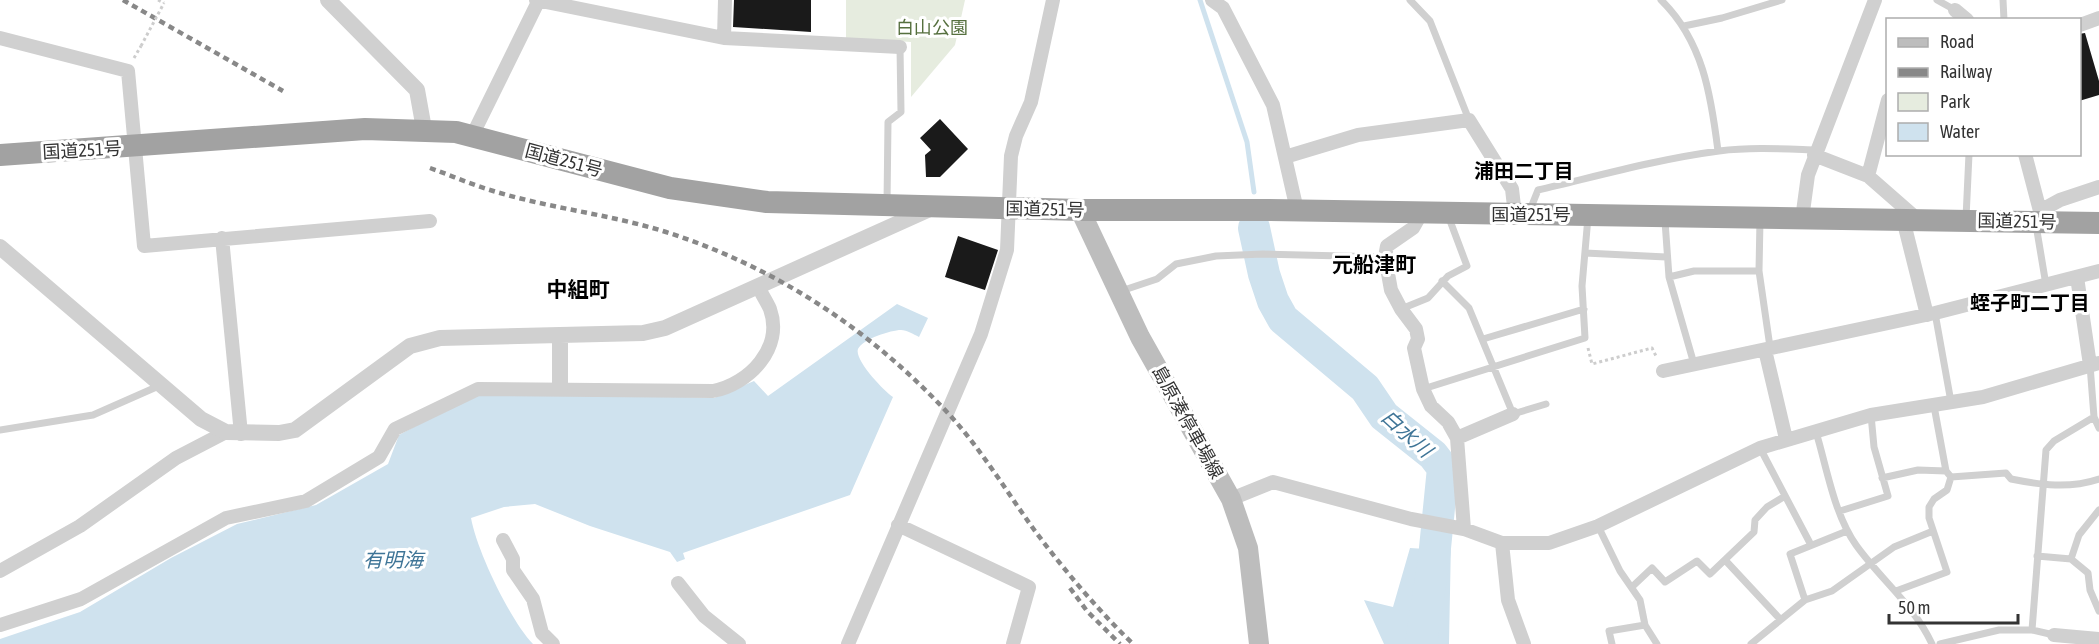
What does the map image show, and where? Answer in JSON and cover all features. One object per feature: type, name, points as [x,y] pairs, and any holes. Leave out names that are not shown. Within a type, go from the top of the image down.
[{"type":"highway","name":"国道251号","points":[[0,155],[365,129],[424,129],[472,136],[670,188],[767,202],[1080,210],[1297,210],[1802,219],[2039,217],[2099,223]]},
{"type":"main road","name":"島原湊停車場線","points":[[1080,210],[1146,346],[1231,499],[1248,548],[1259,644]]},
{"type":"street","points":[[328,0],[417,90],[424,129]]},
{"type":"street","points":[[724,38],[725,0]]},
{"type":"street","points":[[848,644],[981,334],[1007,250],[1011,156],[1016,136],[1031,102],[1053,0]]},
{"type":"street","points":[[1212,0],[1223,8],[1273,105],[1297,210]]},
{"type":"street","points":[[1802,219],[1808,175],[1815,152],[1875,0]]},
{"type":"street","points":[[472,136],[537,1],[724,38],[900,47]]},
{"type":"street","points":[[1955,9],[1965,18]]},
{"type":"street","points":[[2081,24],[2099,18]]},
{"type":"street","points":[[0,38],[128,71],[144,246],[430,220]]},
{"type":"street","points":[[1868,176],[1886,104]]},
{"type":"street","points":[[1285,158],[1358,135],[1469,120],[1512,189],[1522,215]]},
{"type":"street","points":[[1815,152],[1868,176],[1910,218],[1931,314]]},
{"type":"street","points":[[2025,156],[2039,217],[2060,200],[2099,187]]},
{"type":"street","points":[[0,571],[80,526],[176,458],[233,433],[295,430],[410,346],[440,338],[643,333],[665,328],[759,288],[936,206]]},
{"type":"street","points":[[1422,212],[1413,228],[1387,246],[1385,257],[1391,290],[1401,309],[1416,329],[1418,339],[1414,348],[1424,389],[1431,406],[1448,422],[1457,438],[1460,528]]},
{"type":"street","points":[[222,238],[233,433]]},
{"type":"street","points":[[0,247],[201,418],[233,433]]},
{"type":"street","points":[[1663,371],[1931,314],[2099,271]]},
{"type":"street","points":[[1231,499],[1273,482],[1411,519],[1460,528],[1502,543],[1549,543],[1598,526],[1761,448],[1786,439],[1871,415],[1983,397],[2094,364],[2077,277]]},
{"type":"street","points":[[0,625],[81,599],[226,518],[306,501],[380,457],[395,429],[478,389],[713,391],[724,389],[753,371],[763,360],[769,345],[771,317],[759,288]]},
{"type":"street","points":[[560,336],[560,388]]},
{"type":"street","points":[[1768,349],[1786,439]]},
{"type":"street","points":[[1457,438],[1513,414]]},
{"type":"street","points":[[898,525],[1029,587],[1013,644]]},
{"type":"street","points":[[503,540],[513,559],[513,570],[533,599],[542,633],[553,644]]},
{"type":"street","points":[[1502,543],[1508,600],[1524,644]]},
{"type":"street","points":[[678,583],[704,616],[738,644]]},
{"type":"street","points":[[2054,634],[2099,639]]},
{"type":"lane","points":[[1410,0],[1430,21],[1469,120]]},
{"type":"lane","points":[[1661,0],[1683,26],[1695,47],[1706,78],[1718,151]]},
{"type":"lane","points":[[1683,26],[1722,18],[1782,0]]},
{"type":"lane","points":[[1937,0],[1955,9]]},
{"type":"lane","points":[[2003,0],[2004,18]]},
{"type":"lane","points":[[887,205],[888,122],[901,112],[900,47]]},
{"type":"lane","points":[[1522,215],[1538,190],[1718,151],[1758,148],[1815,152]]},
{"type":"lane","points":[[1966,219],[1969,156]]},
{"type":"lane","points":[[1401,309],[1428,298],[1443,281],[1467,266],[1447,213]]},
{"type":"lane","points":[[1424,389],[1492,365],[1498,366],[1585,338],[1582,286],[1588,214]]},
{"type":"lane","points":[[1665,216],[1669,277],[1694,364]]},
{"type":"lane","points":[[1760,217],[1759,271],[1768,349]]},
{"type":"lane","points":[[2039,217],[2046,285]]},
{"type":"lane","points":[[1586,253],[1666,257]]},
{"type":"lane","points":[[1119,291],[1157,279],[1176,264],[1216,256],[1263,254],[1385,257]]},
{"type":"lane","points":[[1669,277],[1694,271],[1759,271]]},
{"type":"lane","points":[[1443,281],[1469,308],[1513,414],[1546,404]]},
{"type":"lane","points":[[1483,339],[1584,309]]},
{"type":"lane","points":[[1931,314],[1951,403]]},
{"type":"lane","points":[[2094,364],[2094,417],[2099,428]]},
{"type":"lane","points":[[0,430],[93,415],[161,385]]},
{"type":"lane","points":[[1896,591],[1947,572],[1933,531],[1929,507],[1934,499],[1947,490],[1948,474],[1934,406]]},
{"type":"lane","points":[[1840,512],[1888,496],[1874,447],[1871,415]]},
{"type":"lane","points":[[2032,630],[2046,450],[2054,441],[2094,417]]},
{"type":"lane","points":[[1816,432],[1847,531],[1871,564],[1925,627],[1932,644]]},
{"type":"lane","points":[[1761,448],[1811,545]]},
{"type":"lane","points":[[1882,478],[1918,470],[1948,474],[2006,473],[2010,479],[2043,486],[2071,486],[2099,479]]},
{"type":"lane","points":[[1633,586],[1652,568],[1665,582],[1697,561],[1710,574],[1754,532],[1755,520],[1767,507],[1785,496]]},
{"type":"lane","points":[[2071,560],[2079,535],[2099,510]]},
{"type":"lane","points":[[1598,526],[1620,571],[1633,586],[1640,600],[1645,625],[1657,644]]},
{"type":"lane","points":[[1805,600],[1790,554],[1847,531]]},
{"type":"lane","points":[[1751,644],[1805,600],[1832,591],[1894,547],[1933,531]]},
{"type":"lane","points":[[2037,556],[2071,560],[2088,573],[2090,590],[2099,610]]},
{"type":"lane","points":[[1725,560],[1780,619]]},
{"type":"lane","points":[[1612,644],[1609,631],[1645,625]]},
{"type":"lane","points":[[1940,644],[1999,630],[2032,630],[2054,634]]},
{"type":"path","points":[[141,46],[164,3],[158,0]]},
{"type":"path","points":[[1585,338],[1592,364],[1652,348],[1663,371]]},
{"type":"green space","name":"白山公園","points":[[846,0],[965,0],[955,45],[911,97],[911,42],[846,38]]},
{"type":"water","name":"有明海","points":[[897,304],[928,318],[919,337],[906,331],[896,330],[871,339],[858,349],[858,354],[865,367],[883,389],[893,397],[850,495],[683,553],[685,559],[677,562],[670,552],[590,526],[535,504],[504,507],[471,518],[487,566],[514,619],[533,644],[0,644],[0,639],[80,612],[171,558],[237,524],[316,505],[388,464],[399,435],[482,390],[714,398],[754,381],[768,396]]},
{"type":"water","points":[[1433,530],[1447,531],[1447,541],[1451,541],[1449,644],[1384,644],[1364,600],[1393,607],[1410,548],[1426,549],[1427,535],[1432,535]]},
{"type":"building","points":[[734,0],[811,0],[811,32],[733,27]]},
{"type":"building","points":[[2085,33],[2099,81],[2099,95],[2081,100],[2081,34]]},
{"type":"building","points":[[940,119],[968,149],[940,177],[926,177],[925,155],[931,150],[920,138]]},
{"type":"building","points":[[958,236],[998,250],[985,290],[945,277]]},
{"type":"waterway","name":"白水川","points":[[1200,0],[1247,142],[1254,192]]},
{"type":"waterway","name":"白水川","points":[[1254,228],[1264,274],[1273,301],[1283,319],[1365,388],[1384,416],[1433,455],[1443,468],[1434,558],[1421,644]]},
{"type":"railway","points":[[123,0],[283,91]]},
{"type":"railway","points":[[430,168],[482,188],[534,202],[622,220],[706,246],[782,282],[852,327],[885,353],[946,411],[981,454],[1058,561],[1133,644]]},
{"type":"railway","points":[[1070,588],[1087,611],[1120,644]]},
{"type":"district","name":"浦田二丁目","points":[[1524,170]]},
{"type":"district","name":"元船津町","points":[[1374,264]]},
{"type":"district","name":"中組町","points":[[578,289]]},
{"type":"district","name":"蛭子町二丁目","points":[[2030,302]]}]
